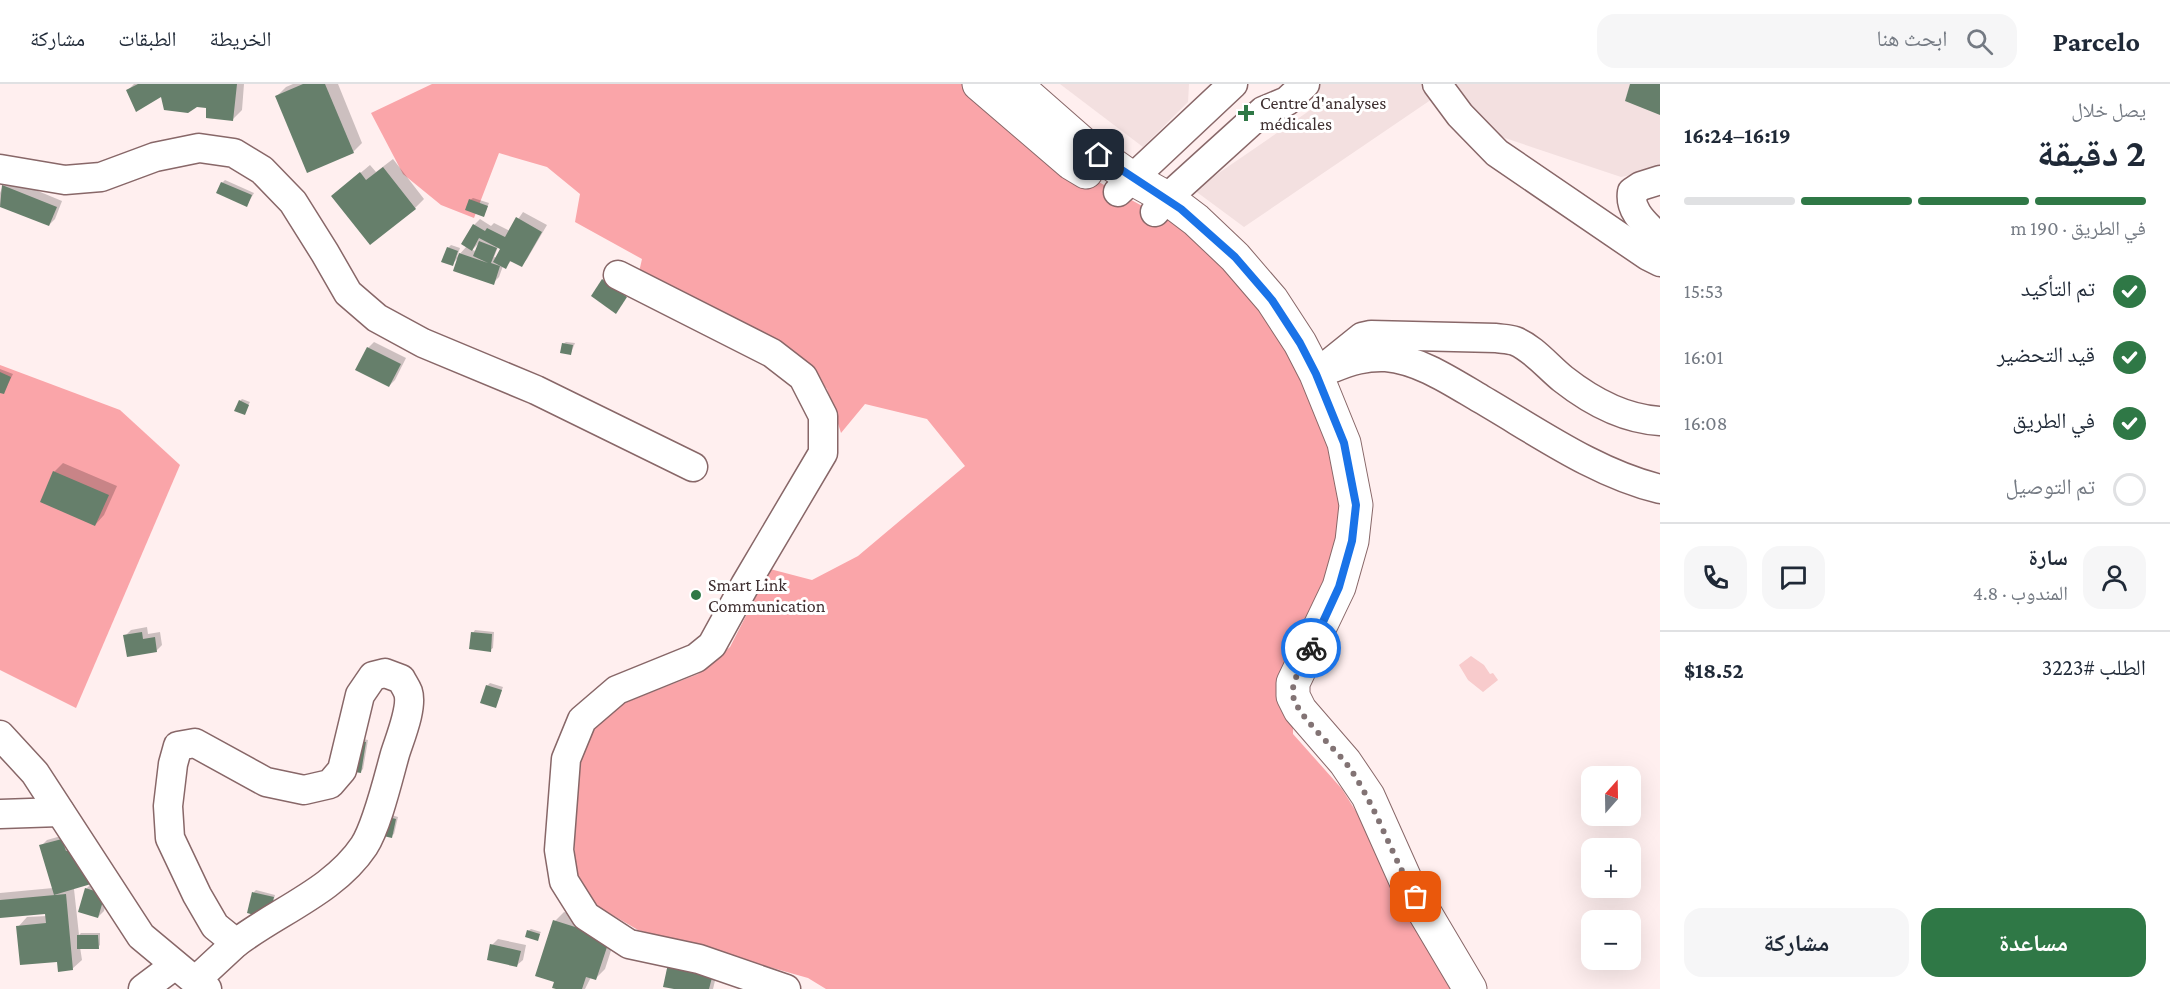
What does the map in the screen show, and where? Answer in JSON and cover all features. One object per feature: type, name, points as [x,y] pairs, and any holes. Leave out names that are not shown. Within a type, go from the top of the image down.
[{"type":"main road","points":[[979,84],[1071,163],[1125,185],[1161,205],[1196,220],[1235,257],[1272,300],[1300,343],[1316,374],[1344,443],[1356,505],[1352,541],[1339,587],[1293,683],[1293,696],[1300,710],[1345,762],[1368,796],[1407,881],[1470,989]]},
{"type":"main road","points":[[1015,84],[1082,143],[1125,185]]},
{"type":"street","points":[[1125,185],[1233,84]]},
{"type":"street","points":[[1161,205],[1263,111],[1287,100],[1305,84]]},
{"type":"street","points":[[1437,84],[1461,116],[1497,153],[1660,262]]},
{"type":"street","points":[[0,169],[64,180],[101,177],[155,157],[199,148],[234,153],[262,170],[293,202],[348,293],[377,318],[423,343],[536,390],[693,467]]},
{"type":"street","points":[[1660,180],[1641,186],[1632,192],[1631,200],[1634,211],[1660,239]]},
{"type":"street","points":[[618,275],[772,353],[803,378],[824,416],[823,453],[712,645],[696,658],[617,690],[582,720],[566,759],[559,850],[564,881],[586,916],[629,944],[699,959],[786,989]]},
{"type":"street","points":[[1316,374],[1362,338],[1371,335],[1496,338],[1515,341],[1528,349],[1592,400],[1644,420],[1660,421]]},
{"type":"street","points":[[1316,374],[1351,360],[1368,357],[1388,357],[1412,363],[1451,381],[1596,467],[1660,489]]},
{"type":"street","points":[[143,989],[192,978],[259,925],[313,894],[350,863],[365,845],[406,719],[409,694],[401,679],[385,673],[373,676],[360,695],[342,770],[330,784],[304,790],[266,782],[195,743],[178,746],[173,764],[168,806],[170,838],[197,895],[215,926],[236,943]]},
{"type":"street","points":[[0,735],[35,773],[141,936],[192,978]]},
{"type":"street","points":[[0,814],[60,812]]},
{"type":"shaded area","points":[[432,84],[978,84],[1086,175],[1184,229],[1230,267],[1317,390],[1346,529],[1293,696],[1293,734],[1342,789],[1457,989],[826,989],[808,978],[638,930],[597,906],[575,870],[573,801],[580,761],[595,725],[619,705],[698,674],[730,647],[770,569],[812,580],[858,556],[965,466],[927,419],[865,404],[841,433],[827,389],[796,353],[707,304],[639,272],[642,259],[575,222],[580,194],[547,167],[499,153],[474,218],[441,205],[403,174],[371,113]]},
{"type":"shaded area","points":[[1060,84],[1189,84],[1188,102],[1143,147]]},
{"type":"shaded area","points":[[1311,84],[1660,84],[1660,169],[1621,177],[1502,137],[1438,95],[1244,227],[1194,190],[1325,100]]},
{"type":"shaded area","points":[[0,365],[120,410],[180,465],[76,708],[0,670]]},
{"type":"shaded area","points":[[1471,656],[1484,665],[1490,674],[1493,673],[1498,680],[1483,692],[1468,680],[1459,665]]},
{"type":"building","points":[[138,84],[237,84],[233,121],[206,118],[206,108],[197,107],[188,113],[164,110],[161,97],[136,112],[126,90]]},
{"type":"building","points":[[303,84],[325,84],[354,153],[307,173],[275,96]]},
{"type":"building","points":[[1630,84],[1660,84],[1660,115],[1625,101]]},
{"type":"building","points":[[383,167],[416,209],[370,245],[331,196],[360,172],[366,180]]},
{"type":"building","points":[[221,182],[252,195],[247,207],[216,193]]},
{"type":"building","points":[[2,185],[57,207],[49,226],[0,207]]},
{"type":"building","points":[[469,199],[488,206],[484,217],[465,210]]},
{"type":"building","points":[[516,217],[542,232],[522,267],[510,261],[506,269],[493,262],[500,249],[479,238],[472,251],[461,244],[473,224],[485,231],[487,228],[505,237]]},
{"type":"building","points":[[479,241],[497,248],[491,263],[500,266],[494,285],[453,271],[459,253],[488,263],[473,256]]},
{"type":"building","points":[[447,247],[458,251],[453,266],[441,262]]},
{"type":"building","points":[[602,279],[627,297],[616,314],[591,296]]},
{"type":"building","points":[[562,343],[573,345],[571,355],[560,353]]},
{"type":"building","points":[[367,347],[401,364],[389,387],[355,370]]},
{"type":"building","points":[[0,372],[11,377],[4,394],[0,393]]},
{"type":"building","points":[[239,400],[249,405],[245,415],[234,411]]},
{"type":"building","points":[[53,471],[109,495],[95,526],[40,502]]},
{"type":"building","points":[[142,632],[143,639],[155,637],[157,652],[127,657],[123,635]]},
{"type":"building","points":[[471,632],[492,634],[491,652],[469,649]]},
{"type":"building","points":[[486,685],[502,690],[496,708],[480,703]]},
{"type":"building","points":[[354,740],[366,742],[361,773],[349,771]]},
{"type":"building","points":[[384,816],[396,819],[392,838],[379,835]]},
{"type":"building","points":[[62,839],[66,851],[80,847],[91,884],[54,895],[39,845]]},
{"type":"building","points":[[85,888],[105,894],[98,918],[78,912]]},
{"type":"building","points":[[252,892],[274,897],[268,919],[247,913]]},
{"type":"building","points":[[66,894],[73,970],[58,972],[57,962],[20,965],[16,926],[46,923],[45,914],[0,918],[0,900]]},
{"type":"building","points":[[553,920],[610,938],[596,980],[586,977],[582,989],[552,988],[554,982],[535,976]]},
{"type":"building","points":[[527,930],[540,934],[538,941],[525,937]]},
{"type":"building","points":[[77,935],[98,935],[99,949],[77,949]]},
{"type":"building","points":[[490,944],[521,951],[517,967],[487,960]]},
{"type":"building","points":[[669,959],[714,970],[709,989],[663,987]]},
{"type":"way so far","points":[[1311,648],[1293,683],[1293,696],[1300,710],[1345,762],[1368,796],[1416,897]]},
{"type":"place","name":"Centre d'analyses médicales","points":[[1246,113]]},
{"type":"place","name":"Smart Link Communication","points":[[696,595]]},
{"type":"route","points":[[1099,155],[1133,179],[1167,198],[1196,220],[1235,257],[1272,300],[1300,343],[1316,374],[1344,443],[1356,505],[1352,541],[1339,587],[1311,648]]}]
